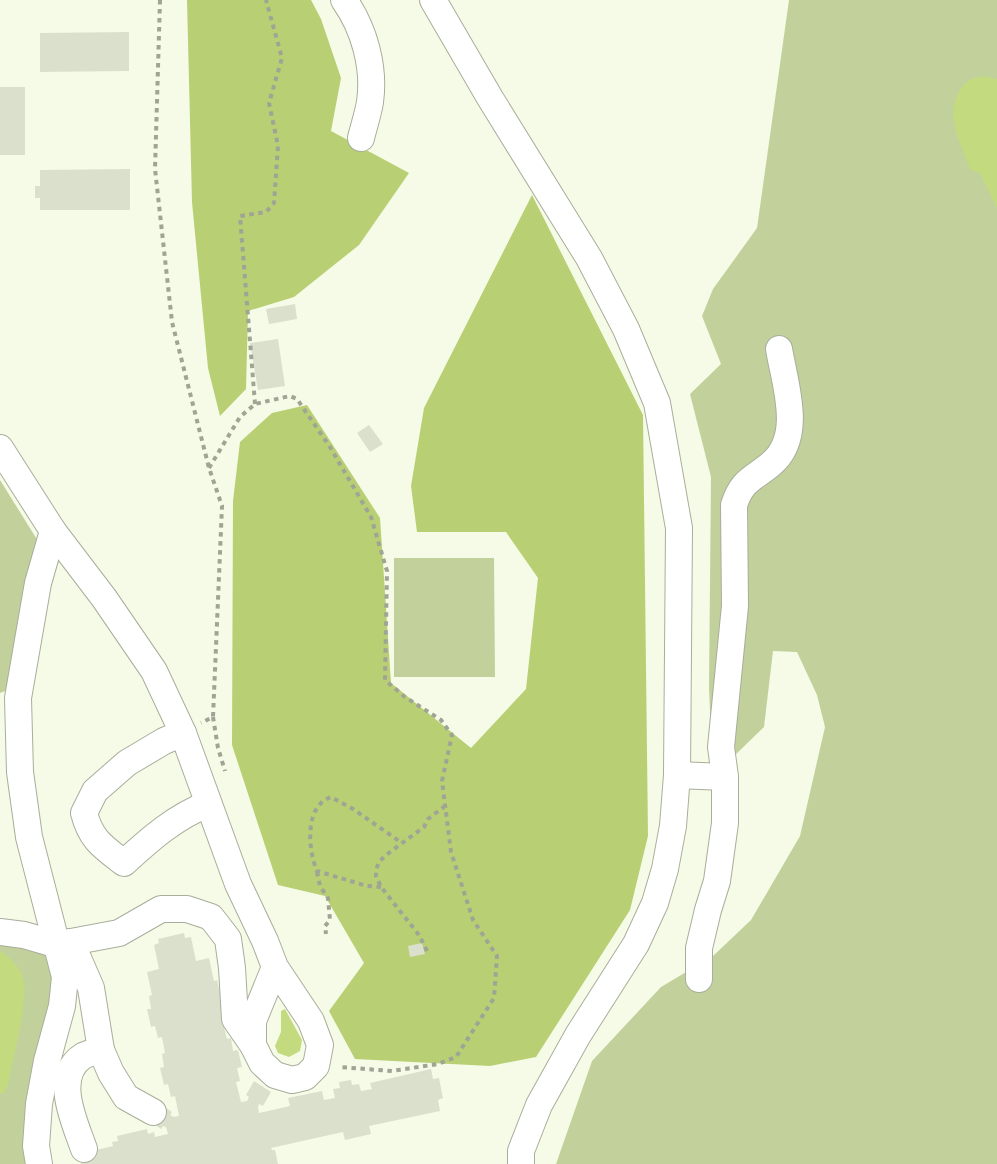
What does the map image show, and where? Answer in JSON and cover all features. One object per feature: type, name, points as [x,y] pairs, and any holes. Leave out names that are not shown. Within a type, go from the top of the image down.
[{"type":"street","points":[[344,0],[356,17],[372,76],[370,101],[361,138]]},
{"type":"street","points":[[433,0],[490,98],[589,258],[626,329],[657,403],[679,528],[677,775],[673,826],[664,869],[655,903],[636,944],[578,1035],[539,1106],[522,1151],[521,1164]]},
{"type":"street","points":[[699,979],[699,948],[717,881],[724,823],[725,777],[721,747],[735,606],[734,505],[739,490],[773,462],[782,452],[788,439],[790,414],[779,348]]},
{"type":"street","points":[[0,448],[53,531],[104,598],[154,671],[183,733],[238,884],[275,967],[311,1021],[320,1045],[316,1066],[305,1077],[292,1080],[275,1075],[262,1063],[235,1019],[228,939],[211,918],[187,909],[161,909],[119,933],[63,943],[0,932]]},
{"type":"street","points":[[53,531],[38,583],[18,698],[20,772],[29,837],[63,943],[91,988],[101,1050],[111,1073],[126,1097],[153,1112]]},
{"type":"street","points":[[183,733],[164,741],[127,763],[95,791],[84,813],[88,829],[100,845],[124,863],[154,835],[192,810],[208,804]]},
{"type":"street","points":[[677,775],[725,777]]},
{"type":"street","points":[[39,1164],[36,1146],[39,1104],[47,1061],[62,1006],[65,977],[63,943]]},
{"type":"street","points":[[252,1045],[253,1021],[275,967]]},
{"type":"street","points":[[84,1149],[70,1107],[67,1090],[69,1074],[83,1056],[101,1050]]},
{"type":"path","points":[[160,0],[155,169],[172,322],[208,468],[222,506],[213,717],[183,733]]},
{"type":"path","points":[[255,404],[240,216],[266,212],[274,203],[278,146],[269,103],[282,58],[266,0]]},
{"type":"path","points":[[208,468],[240,417],[255,404],[290,396],[297,399],[330,447],[371,517],[387,571],[385,680],[405,697],[441,720],[452,735],[442,781],[451,852],[473,920],[497,956],[494,998],[456,1057],[438,1064],[392,1071],[316,1066]]},
{"type":"path","points":[[326,934],[325,926],[330,920],[328,898],[320,886],[309,842],[315,813],[322,800],[331,797],[344,803],[402,843]]},
{"type":"path","points":[[427,951],[419,935],[396,908],[376,876],[379,862],[424,827],[428,819],[445,806]]},
{"type":"path","points":[[317,871],[368,886],[381,887]]},
{"type":"shaded area","points":[[187,0],[311,0],[321,19],[341,78],[331,131],[409,173],[359,245],[294,297],[248,311],[246,389],[220,416],[208,368],[192,202]]},
{"type":"shaded area","points":[[789,0],[997,0],[997,1164],[556,1164],[592,1061],[661,987],[713,956],[751,920],[800,836],[825,727],[817,695],[797,652],[773,651],[764,727],[733,757],[712,757],[709,688],[711,477],[690,394],[721,364],[702,316],[713,289],[757,228]]},
{"type":"shaded area","points":[[983,76],[997,79],[997,208],[980,173],[970,169],[954,120],[955,100],[960,90],[970,80]]},
{"type":"shaded area","points":[[532,195],[643,415],[648,836],[630,910],[536,1057],[490,1066],[355,1059],[329,1011],[364,963],[325,896],[278,885],[232,745],[233,501],[240,442],[272,413],[307,405],[380,518],[391,683],[471,748],[526,689],[538,578],[506,532],[417,532],[411,486],[424,408]]},
{"type":"shaded area","points":[[0,480],[38,541],[13,688],[0,693]]},
{"type":"shaded area","points":[[394,558],[494,558],[495,677],[394,677]]},
{"type":"shaded area","points":[[0,925],[53,950],[55,1000],[32,1164],[0,1164]]},
{"type":"shaded area","points":[[0,951],[18,967],[24,984],[20,1028],[8,1085],[3,1094],[0,1094]]},
{"type":"shaded area","points":[[285,1009],[302,1040],[300,1051],[289,1057],[278,1053],[275,1046],[281,1032],[281,1011]]},
{"type":"building","points":[[129,32],[129,71],[40,72],[40,33]]},
{"type":"building","points":[[0,87],[25,87],[25,155],[0,155]]},
{"type":"building","points":[[130,169],[130,210],[40,210],[40,198],[35,198],[35,186],[40,186],[40,170]]},
{"type":"building","points":[[295,304],[297,319],[269,324],[266,309]]},
{"type":"building","points":[[278,339],[285,386],[258,390],[250,343]]},
{"type":"building","points":[[369,425],[383,444],[370,452],[357,433]]},
{"type":"building","points":[[184,933],[185,938],[191,937],[196,961],[209,958],[214,981],[217,980],[220,993],[225,992],[227,1022],[223,1023],[227,1039],[231,1038],[233,1051],[238,1050],[242,1067],[237,1068],[240,1081],[236,1082],[241,1102],[247,1101],[249,1097],[246,1095],[254,1081],[271,1092],[263,1106],[259,1104],[259,1113],[290,1106],[288,1098],[322,1091],[324,1100],[335,1098],[333,1089],[340,1088],[339,1082],[351,1080],[352,1085],[359,1084],[361,1091],[372,1089],[370,1083],[431,1069],[433,1079],[439,1078],[443,1098],[438,1100],[440,1111],[369,1126],[371,1134],[345,1140],[343,1132],[271,1148],[275,1150],[278,1164],[81,1164],[79,1154],[113,1146],[112,1142],[118,1141],[117,1136],[147,1129],[148,1134],[154,1132],[155,1137],[168,1134],[166,1127],[163,1126],[161,1129],[148,1120],[159,1103],[172,1112],[170,1115],[179,1116],[175,1096],[171,1097],[168,1084],[164,1085],[160,1068],[164,1067],[162,1054],[165,1053],[162,1037],[158,1038],[155,1026],[151,1027],[147,1009],[151,1009],[149,996],[152,995],[147,972],[159,969],[154,945],[159,943],[158,939]]},
{"type":"building","points":[[422,943],[425,954],[410,957],[408,946]]}]
